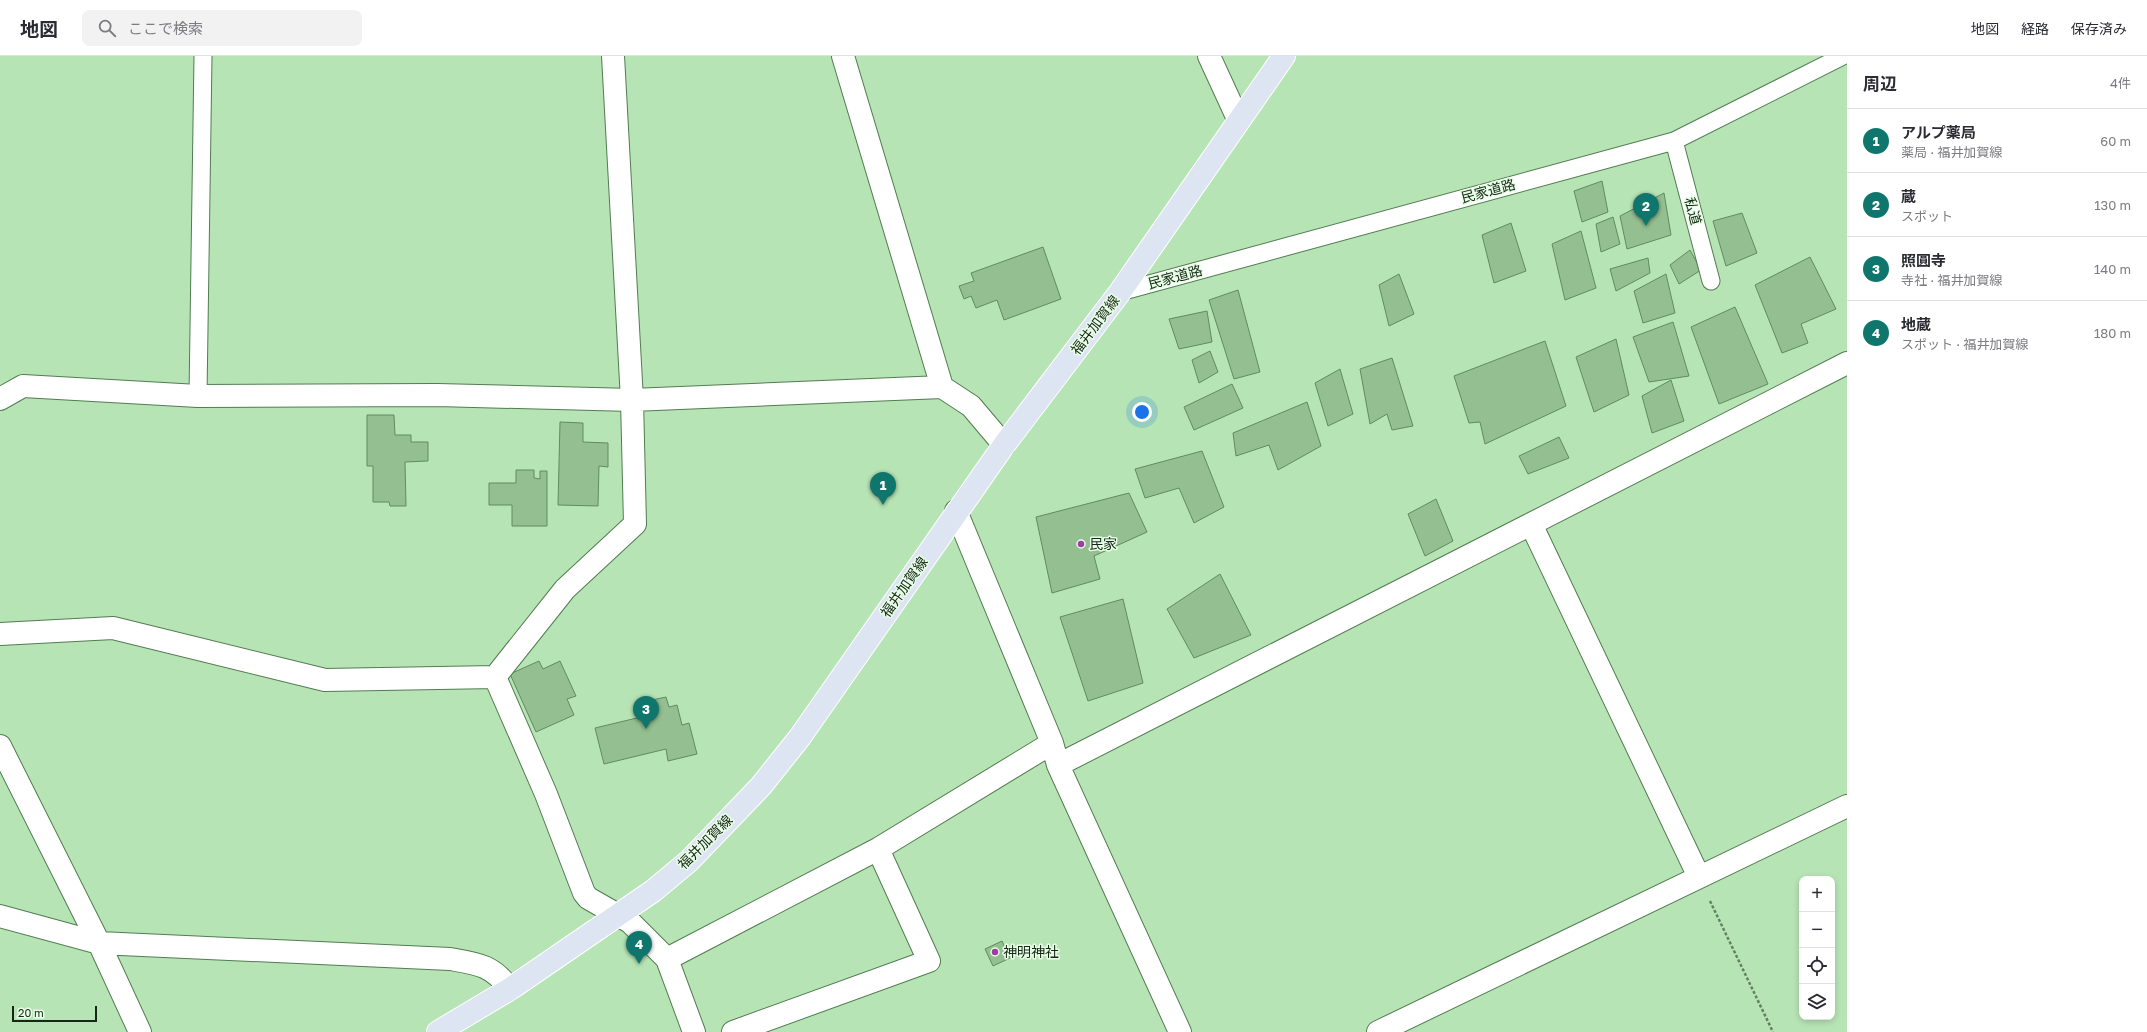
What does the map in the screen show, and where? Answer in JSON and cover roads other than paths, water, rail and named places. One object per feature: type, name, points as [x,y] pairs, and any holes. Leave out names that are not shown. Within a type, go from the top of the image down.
[{"type":"main road","name":"福井加賀線","points":[[438,1032],[510,989],[653,891],[689,861],[761,786],[800,737],[956,511],[1120,292],[1238,119],[1284,56]]},
{"type":"street","points":[[495,677],[565,589],[635,524],[632,400],[613,56]]},
{"type":"street","points":[[843,56],[942,387]]},
{"type":"street","points":[[1209,56],[1238,119]]},
{"type":"street","points":[[1058,765],[1847,363]]},
{"type":"street","points":[[0,399],[23,386],[198,396],[437,395],[632,400],[942,387],[971,406],[1004,445]]},
{"type":"street","points":[[956,511],[1052,743],[1058,765],[1180,1032]]},
{"type":"street","points":[[1531,524],[1699,877]]},
{"type":"street","points":[[0,634],[113,628],[325,680],[495,677]]},
{"type":"street","points":[[495,677],[546,794],[584,893],[588,898],[630,922],[667,959],[694,1032]]},
{"type":"street","points":[[667,959],[878,848],[1052,743]]},
{"type":"street","points":[[0,746],[99,943],[140,1032]]},
{"type":"street","points":[[1378,1032],[1847,806]]},
{"type":"street","points":[[733,1032],[929,961],[878,848]]},
{"type":"street","points":[[0,916],[99,943],[450,960],[474,963],[491,969],[510,989]]},
{"type":"lane","points":[[198,396],[203,56]]},
{"type":"lane","name":"民家道路","points":[[1120,292],[1674,141],[1842,56]]},
{"type":"lane","name":"私道","points":[[1674,141],[1711,281]]},
{"type":"place","name":"蔵","points":[[1646,226]]},
{"type":"place","name":"アルプ薬局","points":[[883,505]]},
{"type":"place","name":"民家","points":[[1081,544]]},
{"type":"place","name":"照圓寺","points":[[646,729]]},
{"type":"place","name":"神明神社","points":[[995,952]]},
{"type":"place","name":"地蔵","points":[[639,964]]}]
